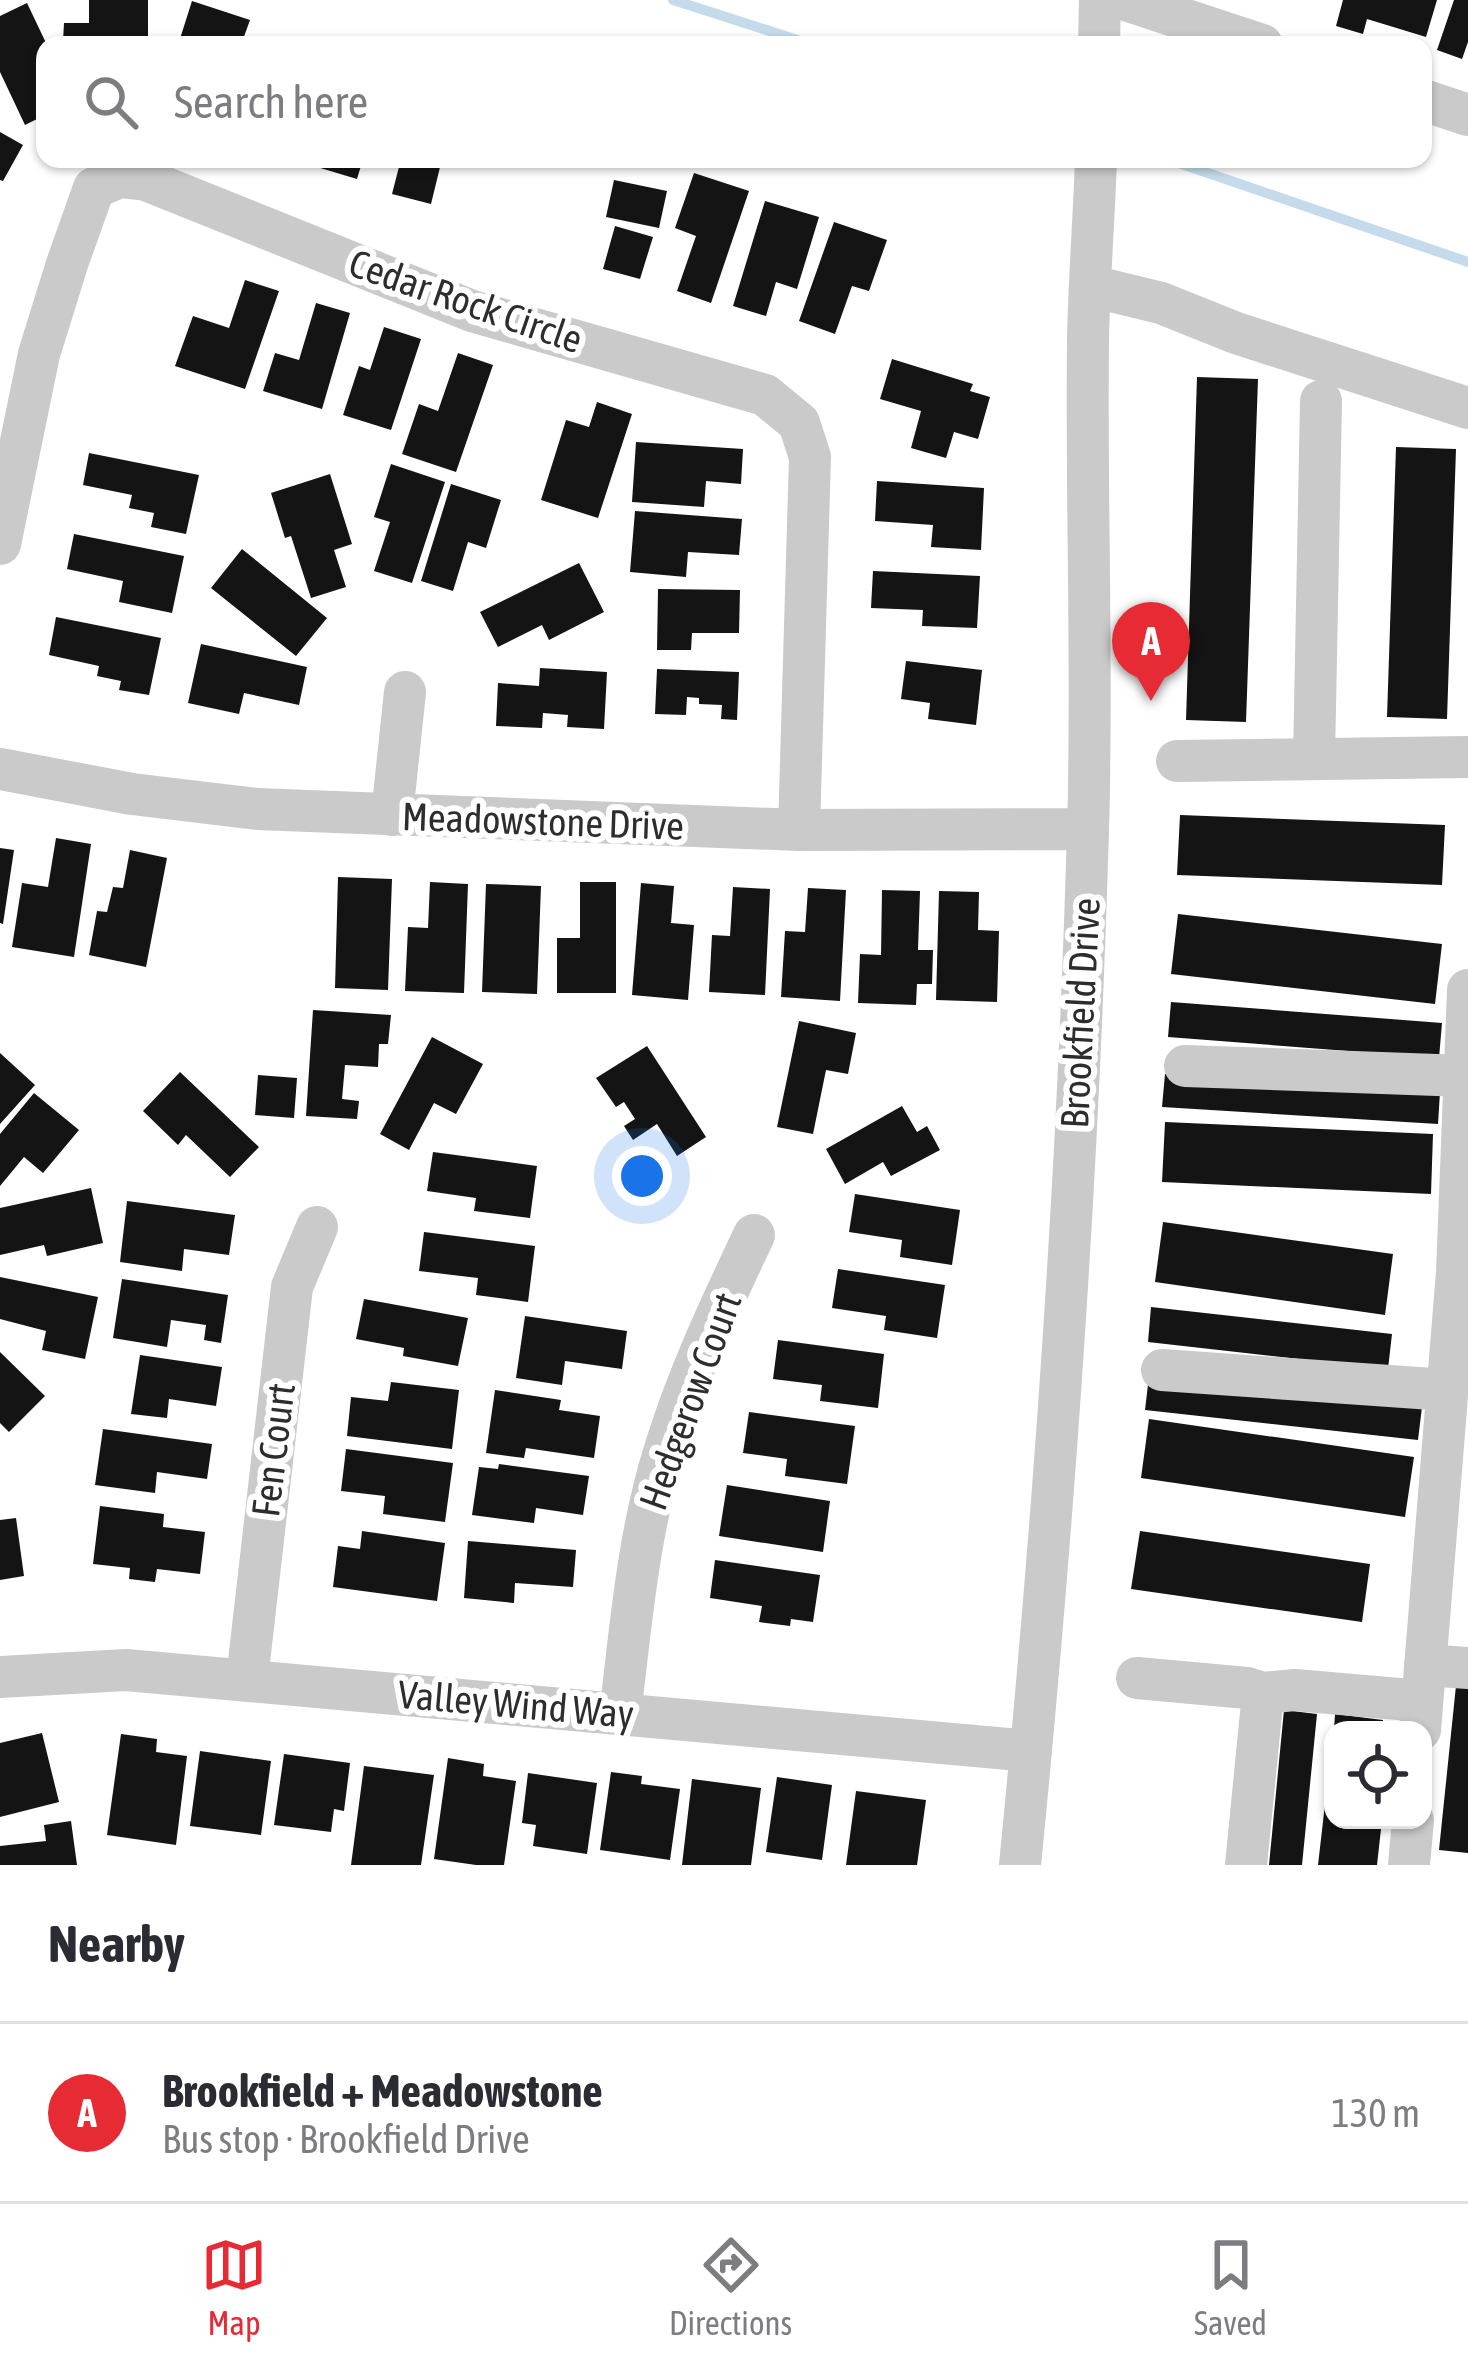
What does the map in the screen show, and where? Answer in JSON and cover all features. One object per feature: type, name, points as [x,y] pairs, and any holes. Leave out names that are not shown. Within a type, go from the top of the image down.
[{"type":"street","points":[[1099,36],[1100,0]]},
{"type":"street","points":[[1126,0],[1235,36]]},
{"type":"street","points":[[1432,103],[1468,116]]},
{"type":"street","name":"Brookfield Drive","points":[[1020,1865],[1067,1306],[1088,829],[1088,336],[1096,168]]},
{"type":"street","name":"Cedar Rock Circle","points":[[0,544],[39,354],[67,264],[94,188],[119,177],[146,180],[472,311],[765,395],[799,423],[810,457],[799,830]]},
{"type":"street","points":[[1092,269],[1161,304],[1236,333],[1468,408]]},
{"type":"street","points":[[1314,759],[1322,401]]},
{"type":"street","points":[[392,815],[405,692]]},
{"type":"street","points":[[1177,761],[1468,757]]},
{"type":"street","name":"Meadowstone Drive","points":[[0,769],[132,794],[236,807],[799,830],[1088,829]]},
{"type":"street","points":[[1423,1699],[1447,1390],[1462,1274],[1468,990]]},
{"type":"street","points":[[1185,1066],[1465,1076]]},
{"type":"street","name":"Fen Court","points":[[247,1679],[292,1288],[317,1227]]},
{"type":"street","name":"Hedgerow Court","points":[[620,1714],[644,1532],[664,1450],[700,1349],[754,1235]]},
{"type":"street","points":[[1162,1370],[1447,1390]]},
{"type":"street","points":[[1137,1678],[1263,1693],[1295,1690],[1423,1699],[1468,1668]]},
{"type":"street","name":"Valley Wind Way","points":[[0,1677],[126,1670],[1031,1751]]},
{"type":"street","points":[[1246,1865],[1263,1693]]},
{"type":"street","points":[[1409,1865],[1412,1829]]},
{"type":"building","points":[[89,0],[148,0],[148,36],[63,36],[64,23],[89,23]]},
{"type":"building","points":[[1343,0],[1437,0],[1426,36],[1367,19],[1363,34],[1336,26]]},
{"type":"building","points":[[1454,0],[1468,0],[1468,42],[1462,59],[1437,50]]},
{"type":"building","points":[[192,1],[250,20],[244,36],[181,36]]},
{"type":"building","points":[[27,3],[43,36],[36,36],[36,120],[25,125],[0,72],[0,16]]},
{"type":"building","points":[[0,132],[23,145],[3,181],[0,180]]},
{"type":"building","points":[[320,168],[360,168],[357,179]]},
{"type":"building","points":[[399,168],[440,168],[431,204],[392,194]]},
{"type":"building","points":[[694,173],[749,191],[711,303],[677,291],[696,236],[675,228]]},
{"type":"building","points":[[614,180],[667,191],[659,228],[606,217]]},
{"type":"building","points":[[765,201],[819,217],[797,289],[776,282],[766,316],[733,306]]},
{"type":"building","points":[[834,222],[887,240],[869,291],[852,286],[835,334],[799,321]]},
{"type":"building","points":[[615,226],[653,237],[640,279],[603,269]]},
{"type":"building","points":[[245,280],[279,291],[245,389],[175,366],[193,316],[229,328]]},
{"type":"building","points":[[316,303],[350,313],[322,409],[263,391],[275,353],[299,360]]},
{"type":"building","points":[[384,327],[421,339],[391,430],[343,415],[359,366],[370,370]]},
{"type":"building","points":[[458,353],[493,365],[456,472],[402,454],[419,404],[438,411]]},
{"type":"building","points":[[892,359],[973,384],[970,391],[990,397],[978,439],[954,432],[946,458],[911,448],[921,411],[880,399]]},
{"type":"building","points":[[1197,377],[1258,379],[1246,722],[1186,720]]},
{"type":"building","points":[[597,402],[632,414],[598,518],[541,500],[566,420],[589,427]]},
{"type":"building","points":[[636,442],[743,449],[741,484],[706,481],[704,507],[632,502]]},
{"type":"building","points":[[1396,447],[1456,449],[1447,719],[1387,717]]},
{"type":"building","points":[[89,453],[199,475],[186,534],[151,527],[154,513],[129,508],[132,495],[83,485]]},
{"type":"building","points":[[391,464],[445,482],[412,583],[374,571],[390,522],[374,517]]},
{"type":"building","points":[[330,474],[352,544],[334,550],[346,587],[311,598],[271,493]]},
{"type":"building","points":[[877,481],[984,488],[981,550],[931,547],[933,525],[875,521]]},
{"type":"building","points":[[451,484],[501,500],[486,548],[468,542],[453,591],[421,581]]},
{"type":"building","points":[[635,511],[742,519],[739,555],[688,552],[686,577],[630,572]]},
{"type":"building","points":[[74,534],[184,556],[172,613],[119,602],[123,581],[67,569]]},
{"type":"building","points":[[242,549],[327,618],[296,656],[211,588]]},
{"type":"building","points":[[579,563],[604,612],[549,640],[542,625],[498,647],[480,612]]},
{"type":"building","points":[[873,571],[980,576],[977,628],[922,626],[923,610],[871,608]]},
{"type":"building","points":[[658,589],[740,590],[739,633],[692,633],[691,650],[657,650]]},
{"type":"building","points":[[56,617],[161,638],[149,695],[119,690],[121,681],[97,676],[99,666],[49,655]]},
{"type":"building","points":[[201,644],[307,667],[299,705],[244,693],[239,714],[188,703]]},
{"type":"building","points":[[906,661],[982,670],[976,725],[928,719],[930,703],[901,699]]},
{"type":"building","points":[[540,668],[607,672],[604,729],[567,727],[568,715],[543,713],[542,728],[496,726],[498,683],[539,686]]},
{"type":"building","points":[[657,669],[739,672],[737,720],[721,719],[722,705],[699,704],[699,698],[687,697],[686,715],[655,714]]},
{"type":"building","points":[[1180,815],[1445,825],[1442,885],[1177,875]]},
{"type":"building","points":[[56,838],[91,844],[74,957],[12,947],[22,883],[48,887]]},
{"type":"building","points":[[0,848],[14,850],[3,924],[0,923]]},
{"type":"building","points":[[130,850],[167,858],[146,967],[89,955],[97,911],[107,912],[113,887],[123,888]]},
{"type":"building","points":[[338,877],[392,879],[388,990],[335,988]]},
{"type":"building","points":[[430,882],[468,884],[464,993],[405,991],[408,927],[428,928]]},
{"type":"building","points":[[580,882],[616,882],[616,993],[557,993],[557,938],[580,938]]},
{"type":"building","points":[[641,883],[674,886],[671,923],[694,925],[688,1000],[632,995]]},
{"type":"building","points":[[486,884],[541,886],[537,994],[482,992]]},
{"type":"building","points":[[733,887],[770,889],[765,995],[709,992],[712,935],[730,936]]},
{"type":"building","points":[[808,888],[846,890],[840,1001],[781,997],[785,931],[805,932]]},
{"type":"building","points":[[882,890],[920,891],[918,950],[933,950],[932,984],[917,984],[916,1005],[858,1003],[860,954],[881,955]]},
{"type":"building","points":[[939,891],[979,892],[978,930],[999,931],[997,1002],[936,1000]]},
{"type":"building","points":[[1178,914],[1442,944],[1435,1004],[1171,974]]},
{"type":"building","points":[[1171,1002],[1442,1023],[1439,1058],[1168,1037]]},
{"type":"building","points":[[313,1010],[391,1015],[388,1044],[379,1044],[378,1067],[345,1065],[342,1099],[359,1101],[357,1119],[306,1116]]},
{"type":"building","points":[[799,1021],[856,1033],[848,1074],[826,1070],[813,1134],[777,1127]]},
{"type":"building","points":[[432,1037],[483,1064],[456,1114],[434,1103],[409,1150],[380,1134]]},
{"type":"building","points":[[647,1046],[706,1137],[677,1156],[657,1124],[633,1140],[624,1126],[635,1119],[624,1102],[616,1107],[596,1078]]},
{"type":"building","points":[[0,1053],[35,1085],[0,1124]]},
{"type":"building","points":[[180,1072],[259,1147],[230,1177],[186,1135],[178,1145],[143,1111]]},
{"type":"building","points":[[1165,1074],[1440,1092],[1438,1124],[1162,1107]]},
{"type":"building","points":[[258,1075],[297,1078],[294,1118],[255,1115]]},
{"type":"building","points":[[34,1093],[79,1130],[43,1173],[24,1157],[0,1186],[0,1134]]},
{"type":"building","points":[[902,1106],[917,1132],[927,1126],[940,1150],[891,1176],[883,1162],[845,1184],[826,1149]]},
{"type":"building","points":[[1165,1122],[1433,1134],[1431,1194],[1162,1182]]},
{"type":"building","points":[[433,1152],[537,1166],[530,1218],[474,1211],[476,1198],[427,1191]]},
{"type":"building","points":[[91,1188],[103,1243],[47,1256],[44,1245],[0,1255],[0,1208]]},
{"type":"building","points":[[855,1194],[960,1210],[952,1265],[900,1257],[902,1240],[849,1232]]},
{"type":"building","points":[[127,1201],[235,1215],[229,1255],[184,1249],[182,1271],[120,1262]]},
{"type":"building","points":[[1163,1222],[1393,1254],[1385,1315],[1155,1282]]},
{"type":"building","points":[[424,1232],[535,1246],[528,1302],[476,1295],[478,1278],[419,1271]]},
{"type":"building","points":[[838,1269],[945,1285],[937,1338],[884,1330],[886,1316],[832,1308]]},
{"type":"building","points":[[0,1277],[98,1297],[85,1359],[42,1350],[46,1331],[0,1319]]},
{"type":"building","points":[[122,1279],[228,1295],[221,1343],[204,1340],[206,1325],[171,1320],[167,1347],[113,1338]]},
{"type":"building","points":[[364,1299],[468,1318],[458,1366],[403,1356],[404,1348],[356,1339]]},
{"type":"building","points":[[1151,1307],[1392,1334],[1388,1369],[1148,1342]]},
{"type":"building","points":[[525,1316],[627,1331],[622,1369],[565,1361],[562,1385],[516,1378]]},
{"type":"building","points":[[778,1340],[884,1354],[878,1408],[820,1401],[822,1385],[773,1379]]},
{"type":"building","points":[[0,1352],[45,1396],[9,1432],[0,1423]]},
{"type":"building","points":[[140,1355],[222,1367],[216,1406],[169,1399],[167,1418],[131,1414]]},
{"type":"building","points":[[1149,1376],[1422,1407],[1418,1440],[1145,1410]]},
{"type":"building","points":[[391,1382],[459,1390],[452,1449],[347,1436],[351,1397],[388,1401]]},
{"type":"building","points":[[495,1390],[561,1400],[559,1410],[600,1416],[594,1458],[526,1448],[524,1458],[486,1453]]},
{"type":"building","points":[[749,1412],[855,1426],[847,1484],[785,1476],[787,1459],[743,1453]]},
{"type":"building","points":[[1149,1419],[1414,1457],[1405,1517],[1141,1478]]},
{"type":"building","points":[[103,1429],[212,1444],[207,1479],[157,1472],[155,1493],[95,1485]]},
{"type":"building","points":[[346,1449],[453,1463],[445,1522],[383,1514],[385,1496],[341,1491]]},
{"type":"building","points":[[499,1464],[589,1476],[583,1515],[536,1508],[534,1523],[472,1515],[479,1467],[498,1469]]},
{"type":"building","points":[[727,1485],[830,1501],[823,1552],[719,1536]]},
{"type":"building","points":[[100,1506],[164,1514],[163,1527],[205,1532],[200,1574],[157,1569],[155,1582],[129,1579],[130,1568],[93,1564]]},
{"type":"building","points":[[16,1518],[24,1576],[0,1580],[0,1520]]},
{"type":"building","points":[[362,1531],[445,1543],[437,1601],[333,1587],[338,1546],[360,1549]]},
{"type":"building","points":[[1140,1531],[1370,1564],[1362,1622],[1131,1589]]},
{"type":"building","points":[[468,1541],[576,1550],[573,1587],[515,1583],[514,1603],[464,1598]]},
{"type":"building","points":[[715,1560],[820,1575],[813,1622],[791,1619],[790,1626],[759,1622],[762,1606],[710,1598]]},
{"type":"building","points":[[1457,1676],[1468,1677],[1468,1853],[1439,1850]]},
{"type":"building","points":[[1284,1710],[1317,1714],[1302,1865],[1269,1865]]},
{"type":"building","points":[[1335,1714],[1383,1720],[1383,1721],[1335,1721]]},
{"type":"building","points":[[42,1733],[59,1802],[0,1817],[0,1743]]},
{"type":"building","points":[[121,1734],[157,1739],[156,1752],[187,1756],[176,1845],[107,1835]]},
{"type":"building","points":[[200,1751],[271,1761],[261,1835],[190,1826]]},
{"type":"building","points":[[284,1754],[350,1763],[344,1811],[334,1809],[331,1832],[274,1825]]},
{"type":"building","points":[[448,1758],[484,1764],[483,1776],[516,1781],[504,1865],[434,1859]]},
{"type":"building","points":[[364,1766],[434,1775],[421,1865],[351,1865]]},
{"type":"building","points":[[611,1772],[642,1776],[641,1784],[680,1789],[670,1860],[600,1850]]},
{"type":"building","points":[[528,1773],[597,1783],[587,1854],[533,1846],[536,1825],[522,1823]]},
{"type":"building","points":[[777,1777],[832,1785],[822,1860],[766,1852]]},
{"type":"building","points":[[692,1779],[761,1788],[751,1865],[682,1865]]},
{"type":"building","points":[[856,1791],[926,1800],[917,1865],[846,1865]]},
{"type":"building","points":[[1324,1813],[1324,1829],[1381,1829],[1377,1865],[1318,1865]]},
{"type":"building","points":[[71,1821],[77,1865],[0,1865],[0,1846],[46,1841],[44,1825]]},
{"type":"waterway","points":[[673,0],[785,36]]},
{"type":"waterway","points":[[1193,168],[1468,262]]},
{"type":"place","name":"Brookfield + Meadowstone","points":[[1151,701]]}]
